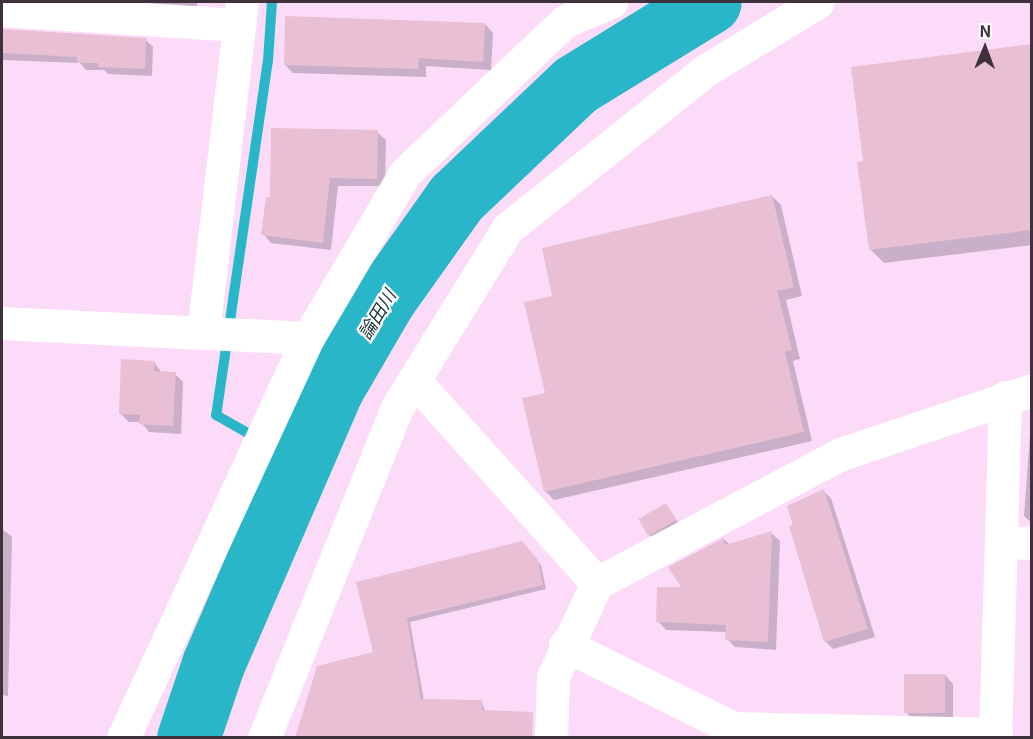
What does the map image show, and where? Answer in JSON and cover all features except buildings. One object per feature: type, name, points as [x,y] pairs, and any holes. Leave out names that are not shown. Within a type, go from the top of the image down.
[{"type":"street","points":[[123,738],[308,338],[405,173],[565,11],[611,2]]},
{"type":"street","points":[[264,738],[396,409],[508,228],[706,70],[818,2]]},
{"type":"street","points":[[2,10],[241,13],[203,333]]},
{"type":"street","points":[[2,322],[308,338]]},
{"type":"street","points":[[414,380],[597,583]]},
{"type":"street","points":[[551,738],[553,677],[565,645],[597,583],[841,454],[1018,393],[1016,543],[995,736],[733,733],[565,645]]},
{"type":"waterway","points":[[272,2],[268,60],[216,415],[301,463]]},
{"type":"waterway","name":"論田川","points":[[188,738],[213,664],[332,389],[385,298],[456,198],[575,85],[710,2]]}]
